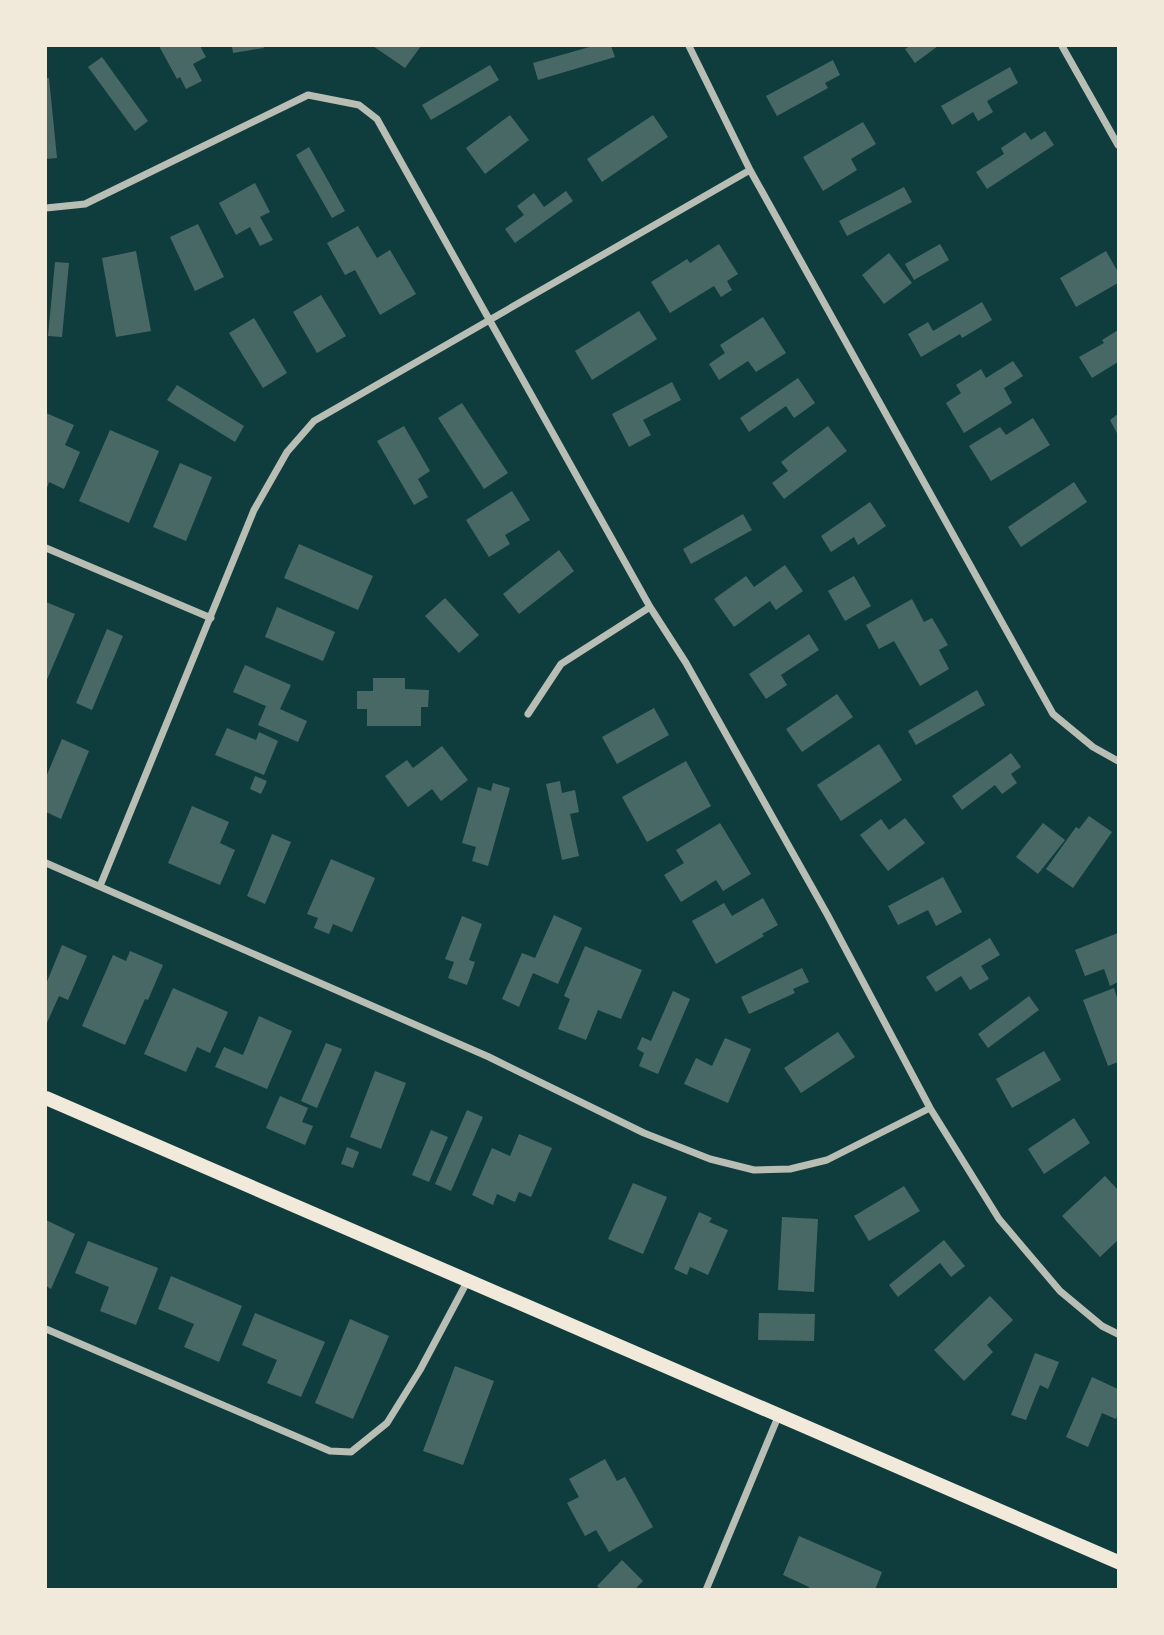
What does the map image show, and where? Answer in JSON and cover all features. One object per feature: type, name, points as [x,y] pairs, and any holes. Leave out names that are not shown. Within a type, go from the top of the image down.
[{"type":"main road","points":[[46,1098],[1118,1562]]},
{"type":"street","points":[[689,46],[750,170],[1053,713],[1093,747],[1118,761]]},
{"type":"street","points":[[1062,46],[1118,145]]},
{"type":"street","points":[[46,208],[85,204],[308,95],[359,105],[377,119],[650,607],[686,663],[821,902],[930,1108],[999,1219],[1060,1291],[1102,1326],[1118,1334]]},
{"type":"street","points":[[100,886],[254,510],[287,452],[314,421],[750,170]]},
{"type":"street","points":[[46,548],[211,618]]},
{"type":"street","points":[[528,714],[561,664],[650,607]]},
{"type":"street","points":[[46,863],[489,1057],[644,1133],[710,1159],[754,1170],[790,1169],[827,1160],[930,1108]]},
{"type":"street","points":[[46,1329],[330,1451],[351,1452],[387,1423],[420,1370],[469,1279]]},
{"type":"street","points":[[706,1590],[778,1417]]},
{"type":"building","points":[[159,46],[200,46],[206,57],[193,64],[202,81],[186,89],[180,77],[177,79]]},
{"type":"building","points":[[232,46],[263,46],[264,48],[233,53]]},
{"type":"building","points":[[373,46],[421,46],[405,68]]},
{"type":"building","points":[[593,46],[611,46],[615,57],[538,80],[533,63]]},
{"type":"building","points":[[910,46],[938,46],[915,63],[905,49]]},
{"type":"building","points":[[102,57],[148,121],[135,131],[88,67]]},
{"type":"building","points":[[833,60],[840,75],[825,83],[828,88],[777,116],[766,96]]},
{"type":"building","points":[[490,65],[499,80],[431,120],[422,105]]},
{"type":"building","points":[[1010,67],[1018,83],[987,101],[993,112],[978,121],[973,112],[952,125],[941,106]]},
{"type":"building","points":[[46,78],[49,78],[57,158],[46,159]]},
{"type":"building","points":[[510,115],[529,140],[485,174],[466,148]]},
{"type":"building","points":[[653,115],[668,137],[602,182],[587,159]]},
{"type":"building","points":[[863,122],[876,144],[851,159],[857,170],[823,191],[803,157]]},
{"type":"building","points":[[1045,131],[1054,145],[987,189],[976,172],[1004,154],[1001,148],[1025,132],[1031,140]]},
{"type":"building","points":[[309,147],[345,211],[332,218],[296,155]]},
{"type":"building","points":[[255,183],[270,212],[260,217],[273,240],[260,246],[250,227],[236,235],[219,203]]},
{"type":"building","points":[[904,187],[912,202],[847,236],[839,221]]},
{"type":"building","points":[[566,191],[573,201],[515,243],[505,229],[524,215],[517,206],[534,193],[544,207]]},
{"type":"building","points":[[198,224],[224,277],[195,291],[170,237]]},
{"type":"building","points":[[358,226],[377,258],[390,250],[416,294],[380,315],[355,270],[345,275],[327,243]]},
{"type":"building","points":[[719,244],[738,274],[727,281],[732,290],[721,297],[714,286],[670,313],[651,282],[687,259],[690,263]]},
{"type":"building","points":[[940,244],[949,260],[914,280],[905,264]]},
{"type":"building","points":[[136,251],[151,331],[116,337],[102,258]]},
{"type":"building","points":[[1106,251],[1118,272],[1118,283],[1076,307],[1060,278]]},
{"type":"building","points":[[889,253],[912,283],[884,304],[862,275]]},
{"type":"building","points":[[55,262],[69,263],[62,337],[48,336]]},
{"type":"building","points":[[321,295],[346,336],[317,353],[293,312]]},
{"type":"building","points":[[982,302],[992,320],[962,338],[960,334],[921,357],[908,334],[928,322],[933,331]]},
{"type":"building","points":[[639,311],[657,339],[592,380],[575,351]]},
{"type":"building","points":[[763,317],[786,353],[756,372],[748,361],[719,380],[709,364],[725,353],[720,345]]},
{"type":"building","points":[[254,318],[287,373],[263,388],[229,333]]},
{"type":"building","points":[[1118,330],[1118,362],[1092,378],[1079,357],[1104,343],[1102,340]]},
{"type":"building","points":[[1013,361],[1023,376],[1004,388],[1012,403],[964,433],[946,403],[961,393],[956,385],[981,369],[986,378]]},
{"type":"building","points":[[798,378],[815,403],[794,418],[786,406],[749,432],[740,418]]},
{"type":"building","points":[[672,382],[681,400],[643,420],[651,435],[629,447],[612,414]]},
{"type":"building","points":[[177,385],[244,426],[235,442],[167,400]]},
{"type":"building","points":[[462,403],[508,473],[484,489],[438,418]]},
{"type":"building","points":[[46,413],[74,425],[65,445],[80,452],[64,489],[49,482],[46,491]]},
{"type":"building","points":[[1118,414],[1118,435],[1110,420]]},
{"type":"building","points":[[1033,418],[1050,445],[991,481],[969,446],[1000,427],[1006,435]]},
{"type":"building","points":[[404,426],[430,471],[418,479],[428,497],[414,505],[377,441]]},
{"type":"building","points":[[828,426],[847,451],[784,499],[772,483],[788,471],[781,462]]},
{"type":"building","points":[[110,430],[159,451],[129,523],[79,501]]},
{"type":"building","points":[[180,463],[212,477],[186,541],[153,527]]},
{"type":"building","points":[[1074,482],[1087,502],[1021,547],[1008,527]]},
{"type":"building","points":[[512,491],[530,520],[505,535],[510,544],[489,557],[466,520]]},
{"type":"building","points":[[870,502],[886,526],[858,545],[854,537],[831,552],[821,536]]},
{"type":"building","points":[[743,514],[752,530],[691,564],[683,549]]},
{"type":"building","points":[[299,544],[373,576],[358,610],[284,578]]},
{"type":"building","points":[[559,550],[574,571],[519,614],[503,594]]},
{"type":"building","points":[[785,565],[803,591],[776,610],[770,601],[734,627],[714,599],[746,576],[754,587]]},
{"type":"building","points":[[854,576],[871,606],[845,621],[828,591]]},
{"type":"building","points":[[445,598],[479,635],[459,653],[425,616]]},
{"type":"building","points":[[912,599],[924,622],[932,618],[948,645],[939,650],[949,669],[920,686],[894,641],[879,649],[866,625]]},
{"type":"building","points":[[46,602],[75,614],[46,682]]},
{"type":"building","points":[[277,607],[335,632],[323,661],[265,637]]},
{"type":"building","points":[[107,629],[123,636],[92,710],[76,703]]},
{"type":"building","points":[[809,634],[819,650],[781,675],[787,685],[766,699],[749,674]]},
{"type":"building","points":[[245,665],[291,685],[280,709],[307,721],[298,742],[258,725],[266,706],[233,692]]},
{"type":"building","points":[[373,678],[405,678],[405,689],[429,690],[428,707],[421,707],[421,726],[367,726],[367,709],[357,709],[357,691],[373,691]]},
{"type":"building","points":[[977,690],[985,705],[916,745],[908,731]]},
{"type":"building","points":[[837,694],[853,717],[802,752],[786,729]]},
{"type":"building","points":[[654,708],[669,735],[617,764],[602,737]]},
{"type":"building","points":[[227,728],[256,740],[259,732],[278,741],[264,775],[215,755]]},
{"type":"building","points":[[62,739],[89,751],[61,819],[46,812],[46,777]]},
{"type":"building","points":[[879,744],[902,780],[841,821],[817,785]]},
{"type":"building","points":[[442,746],[468,780],[441,801],[432,789],[408,807],[385,776],[407,760],[413,768]]},
{"type":"building","points":[[1011,753],[1021,767],[1011,774],[1017,783],[1002,794],[995,785],[962,810],[952,796]]},
{"type":"building","points":[[686,761],[711,806],[647,842],[622,797]]},
{"type":"building","points":[[255,776],[267,781],[261,794],[250,789]]},
{"type":"building","points":[[560,781],[562,793],[575,790],[579,812],[570,814],[579,856],[562,860],[546,784]]},
{"type":"building","points":[[493,783],[510,788],[488,866],[472,861],[476,847],[462,843],[478,787],[491,791]]},
{"type":"building","points":[[192,806],[229,822],[220,843],[235,850],[220,885],[168,863]]},
{"type":"building","points":[[1089,816],[1112,832],[1073,888],[1046,869],[1076,827],[1079,829]]},
{"type":"building","points":[[905,818],[925,843],[888,871],[860,835],[881,819],[889,830]]},
{"type":"building","points":[[720,823],[751,874],[723,891],[716,880],[681,902],[664,875],[684,863],[676,850]]},
{"type":"building","points":[[1043,823],[1065,840],[1038,874],[1016,857]]},
{"type":"building","points":[[272,834],[291,842],[265,904],[247,896]]},
{"type":"building","points":[[331,859],[375,878],[352,932],[333,924],[329,934],[314,928],[318,918],[307,914]]},
{"type":"building","points":[[943,877],[962,912],[936,926],[928,910],[898,925],[888,906]]},
{"type":"building","points":[[763,898],[778,925],[716,964],[692,921],[724,903],[732,916]]},
{"type":"building","points":[[554,915],[582,928],[558,984],[533,973],[519,1007],[502,999],[522,953],[535,958]]},
{"type":"building","points":[[462,916],[482,924],[469,960],[475,962],[467,985],[448,978],[454,962],[445,959]]},
{"type":"building","points":[[1118,933],[1118,982],[1110,986],[1104,969],[1085,976],[1075,950]]},
{"type":"building","points":[[990,938],[1000,955],[981,966],[989,979],[970,990],[961,976],[936,992],[926,977]]},
{"type":"building","points":[[62,945],[87,956],[68,1000],[59,996],[46,1025],[46,984]]},
{"type":"building","points":[[585,946],[642,970],[621,1019],[598,1010],[586,1040],[558,1029],[570,999],[564,996]]},
{"type":"building","points":[[130,951],[163,965],[125,1045],[82,1026],[113,955],[126,961]]},
{"type":"building","points":[[802,968],[809,982],[793,989],[795,993],[749,1014],[741,997]]},
{"type":"building","points":[[173,988],[228,1012],[210,1053],[197,1047],[186,1072],[144,1054]]},
{"type":"building","points":[[1114,988],[1118,1001],[1118,1062],[1108,1066],[1083,1000]]},
{"type":"building","points":[[673,991],[690,999],[658,1074],[639,1066],[644,1053],[637,1049],[642,1037],[651,1041]]},
{"type":"building","points":[[1029,996],[1039,1010],[988,1048],[978,1034]]},
{"type":"building","points":[[259,1016],[292,1031],[267,1089],[215,1067],[224,1047],[243,1055]]},
{"type":"building","points":[[838,1032],[855,1057],[801,1093],[784,1068]]},
{"type":"building","points":[[725,1038],[751,1049],[728,1103],[684,1084],[696,1058],[712,1066]]},
{"type":"building","points":[[326,1043],[342,1049],[317,1108],[301,1101]]},
{"type":"building","points":[[1044,1051],[1061,1080],[1012,1108],[996,1079]]},
{"type":"building","points":[[375,1071],[406,1083],[381,1149],[350,1137]]},
{"type":"building","points":[[280,1096],[308,1108],[302,1122],[313,1126],[305,1145],[266,1128]]},
{"type":"building","points":[[467,1110],[483,1117],[451,1191],[435,1184]]},
{"type":"building","points":[[1074,1118],[1090,1143],[1044,1174],[1028,1149]]},
{"type":"building","points":[[431,1130],[448,1137],[429,1182],[412,1175]]},
{"type":"building","points":[[519,1134],[552,1148],[531,1197],[519,1192],[515,1202],[497,1194],[493,1205],[472,1195],[492,1148],[510,1156]]},
{"type":"building","points":[[347,1147],[359,1152],[353,1168],[341,1164]]},
{"type":"building","points":[[1105,1176],[1118,1190],[1118,1240],[1100,1257],[1062,1216]]},
{"type":"building","points":[[633,1183],[667,1197],[643,1254],[608,1239]]},
{"type":"building","points":[[904,1186],[920,1211],[869,1241],[854,1216]]},
{"type":"building","points":[[699,1212],[712,1218],[709,1222],[728,1230],[708,1275],[690,1267],[687,1275],[674,1269]]},
{"type":"building","points":[[782,1217],[818,1219],[814,1292],[778,1290]]},
{"type":"building","points":[[46,1220],[75,1234],[51,1289],[46,1286]]},
{"type":"building","points":[[944,1240],[965,1266],[951,1277],[940,1263],[898,1297],[889,1285]]},
{"type":"building","points":[[88,1241],[158,1268],[136,1325],[100,1311],[109,1287],[75,1273]]},
{"type":"building","points":[[171,1276],[242,1306],[219,1362],[184,1347],[194,1324],[158,1309]]},
{"type":"building","points":[[990,1296],[1013,1320],[987,1345],[993,1352],[964,1381],[934,1350]]},
{"type":"building","points":[[255,1313],[325,1342],[301,1397],[267,1383],[277,1360],[242,1345]]},
{"type":"building","points":[[759,1313],[815,1314],[814,1341],[758,1340]]},
{"type":"building","points":[[350,1319],[389,1336],[353,1419],[315,1403]]},
{"type":"building","points":[[1035,1353],[1059,1362],[1048,1389],[1040,1385],[1026,1420],[1011,1415]]},
{"type":"building","points":[[455,1366],[494,1381],[463,1465],[423,1451]]},
{"type":"building","points":[[1092,1377],[1118,1389],[1118,1414],[1116,1419],[1102,1413],[1088,1447],[1066,1437]]},
{"type":"building","points":[[605,1459],[617,1481],[625,1477],[653,1527],[609,1552],[596,1530],[585,1536],[567,1503],[579,1497],[569,1479]]},
{"type":"building","points":[[799,1536],[882,1572],[875,1590],[808,1590],[809,1587],[783,1575]]},
{"type":"building","points":[[622,1560],[643,1581],[634,1590],[601,1590],[597,1586]]}]
